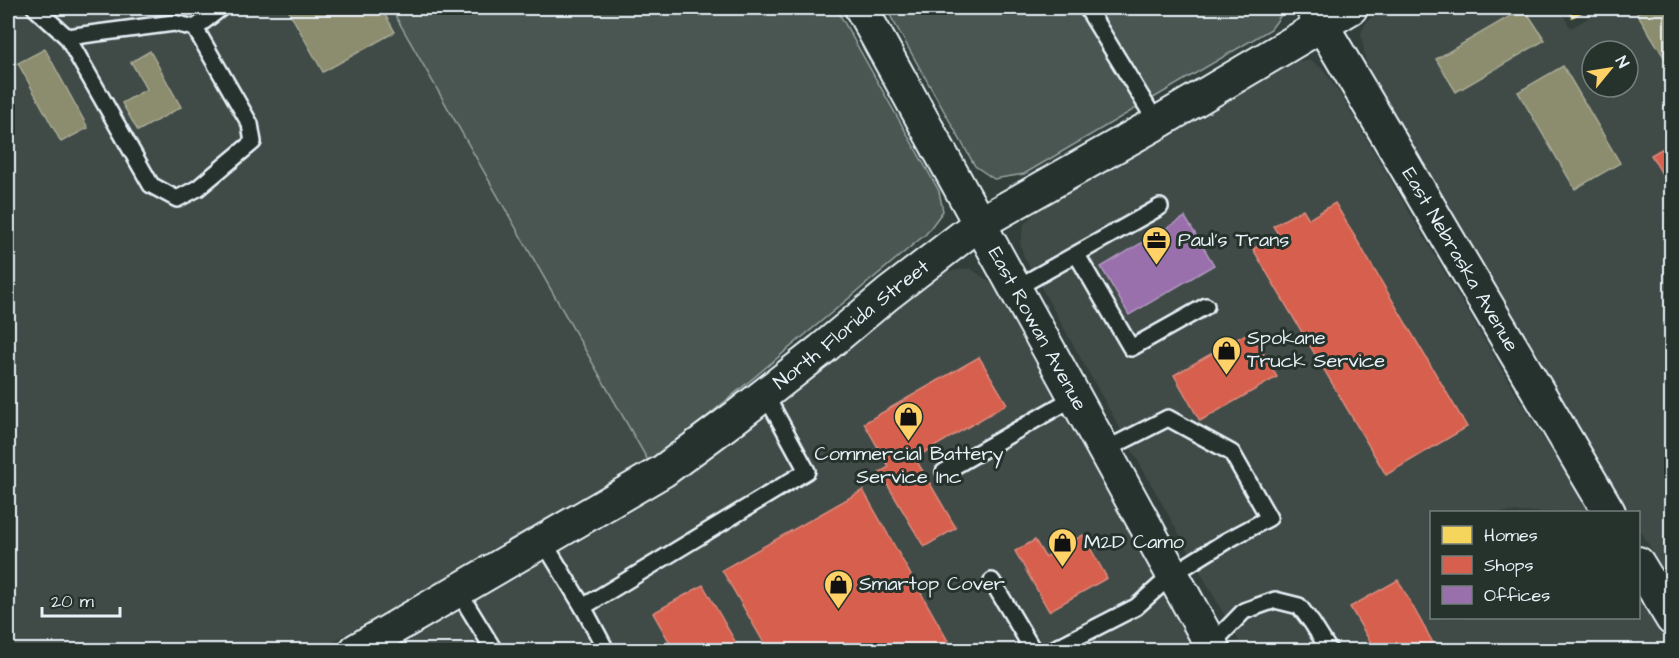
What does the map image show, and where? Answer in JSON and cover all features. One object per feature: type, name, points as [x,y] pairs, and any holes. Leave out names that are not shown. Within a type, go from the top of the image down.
[{"type":"street","name":"East Rowan Avenue","points":[[861,8],[1173,574],[1210,649]]},
{"type":"street","name":"North Florida Street","points":[[356,651],[663,471],[765,394],[888,294],[981,223],[1157,123],[1317,16],[1351,8]]},
{"type":"street","name":"East Nebraska Avenue","points":[[1317,16],[1608,511]]},
{"type":"street","points":[[1640,566],[1671,619]]},
{"type":"lane","points":[[35,8],[67,38],[151,185],[177,199],[198,188],[253,142],[250,124],[195,28],[174,23],[67,38]]},
{"type":"lane","points":[[195,28],[221,8]]},
{"type":"lane","points":[[1087,8],[1157,123]]},
{"type":"lane","points":[[1016,288],[1160,207]]},
{"type":"lane","points":[[1077,255],[1131,348],[1206,306]]},
{"type":"lane","points":[[583,607],[807,471],[765,394]]},
{"type":"lane","points":[[944,472],[1075,396]]},
{"type":"lane","points":[[1052,651],[1136,607],[1173,574],[1269,518],[1232,453],[1168,418],[1105,450]]},
{"type":"lane","points":[[543,541],[583,607],[606,651]]},
{"type":"lane","points":[[992,581],[1033,651]]},
{"type":"lane","points":[[458,591],[494,651]]},
{"type":"lane","points":[[1210,649],[1244,611],[1275,600],[1299,606],[1329,651]]},
{"type":"shaded area","points":[[8,8],[391,8],[650,464],[318,650],[8,650]]},
{"type":"shaded area","points":[[391,8],[836,8],[939,191],[943,211],[926,234],[650,464]]},
{"type":"shaded area","points":[[886,8],[1283,8],[1284,11],[1271,29],[1024,174],[994,179],[975,166]]},
{"type":"shaded area","points":[[1387,8],[1558,8],[1571,28],[1605,8],[1671,8],[1671,583],[1640,530],[1640,511],[1628,511],[1406,136],[1366,62],[1361,33],[1367,21]]},
{"type":"shaded area","points":[[1295,61],[1311,61],[1323,69],[1340,94],[1523,406],[1590,511],[1430,511],[1430,619],[1640,619],[1640,588],[1671,640],[1671,650],[1244,650],[1024,257],[1020,243],[1024,224],[1037,211]]},
{"type":"shaded area","points":[[970,268],[991,283],[1198,650],[385,650],[673,486],[920,285],[946,272]]},
{"type":"building: Homes","points":[[1567,8],[1590,8],[1572,17]]},
{"type":"building: Shops","points":[[1672,143],[1672,188],[1671,189],[1651,155]]},
{"type":"building: Shops","points":[[1335,203],[1467,427],[1386,475],[1253,249],[1278,234],[1273,226],[1303,209],[1309,219]]},
{"type":"building: Shops","name":"Spokane Truck Service","points":[[1251,331],[1277,377],[1200,421],[1174,375]]},
{"type":"building: Shops","name":"Commercial Battery Service Inc","points":[[979,357],[1007,404],[915,458],[956,528],[924,547],[880,472],[889,467],[864,423]]},
{"type":"building: Shops","name":"Smartop Cover","points":[[863,490],[953,650],[768,650],[722,570]]},
{"type":"building: Shops","name":"M2D Camo","points":[[1083,535],[1107,578],[1049,611],[1015,551],[1035,540],[1045,557]]},
{"type":"building: Shops","points":[[1398,580],[1437,650],[1375,650],[1350,607]]},
{"type":"building: Shops","points":[[703,585],[740,650],[656,650],[670,643],[653,613]]},
{"type":"building: Offices","name":"Paul's Trans","points":[[1185,217],[1214,265],[1129,315],[1101,267]]},
{"type":"building: Industry","points":[[287,8],[381,8],[395,32],[323,72]]},
{"type":"building: Industry","points":[[1524,8],[1545,40],[1456,92],[1436,59]]},
{"type":"building: Industry","points":[[1647,8],[1672,8],[1672,70],[1637,13]]},
{"type":"building: Industry","points":[[45,49],[88,128],[61,142],[18,63]]},
{"type":"building: Industry","points":[[150,51],[181,107],[138,131],[122,103],[147,89],[131,62]]},
{"type":"building: Industry","points":[[1563,66],[1580,95],[1580,99],[1582,99],[1620,163],[1575,189],[1518,92]]},
{"type":"place","name":"Paul's Trans","points":[[1157,266]]},
{"type":"place","name":"Spokane Truck Service","points":[[1226,376]]},
{"type":"place","name":"Commercial Battery Service Inc","points":[[909,442]]},
{"type":"place","name":"M2D Camo","points":[[1063,568]]},
{"type":"place","name":"Smartop Cover","points":[[838,610]]}]
